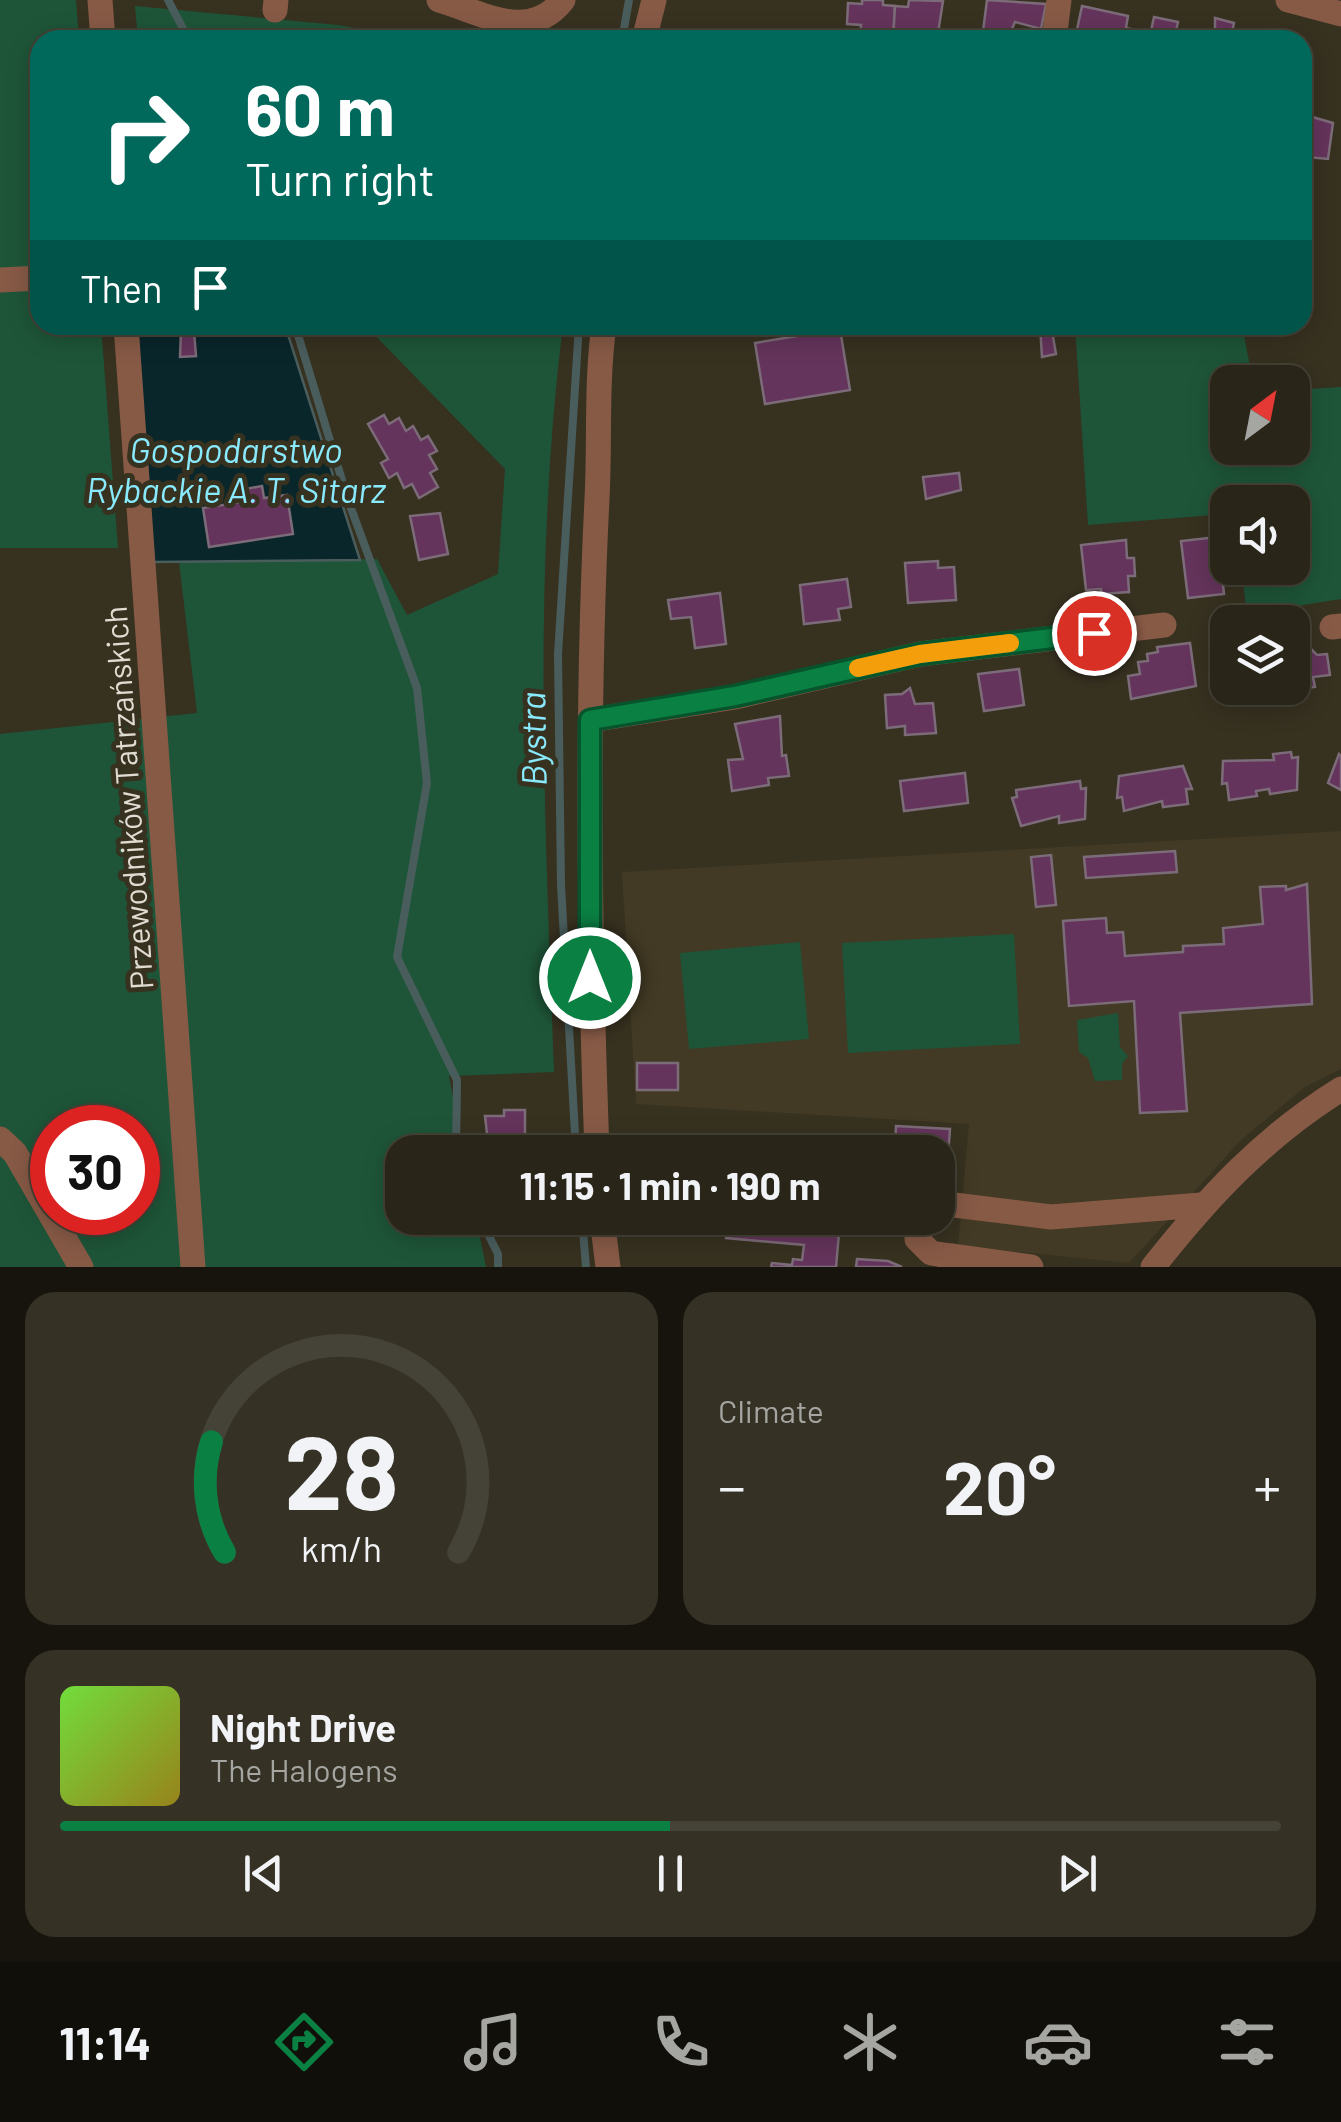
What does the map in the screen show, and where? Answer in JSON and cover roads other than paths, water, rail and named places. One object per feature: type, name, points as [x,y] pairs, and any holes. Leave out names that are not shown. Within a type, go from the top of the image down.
[{"type":"street","points":[[100,0],[102,30]]},
{"type":"street","points":[[439,0],[524,26],[545,19],[564,0]]},
{"type":"street","points":[[646,30],[654,0]]},
{"type":"street","points":[[1055,30],[1059,0]]},
{"type":"street","points":[[1288,0],[1341,14]]},
{"type":"street","points":[[0,280],[30,278]]},
{"type":"street","name":"Przewodników Tatrzańskich","points":[[127,335],[193,1267]]},
{"type":"street","points":[[595,1135],[590,978],[590,720],[598,372],[603,335]]},
{"type":"street","points":[[590,720],[735,696],[920,654],[1164,625]]},
{"type":"street","points":[[1153,1267],[1201,1206],[1277,1132],[1341,1089]]},
{"type":"street","points":[[0,1139],[14,1153],[82,1267]]},
{"type":"street","points":[[955,1205],[1051,1217],[1201,1206]]},
{"type":"street","points":[[604,1235],[608,1267]]},
{"type":"street","points":[[916,1235],[931,1253],[950,1261],[1031,1267]]},
{"type":"water","name":"Gospodarstwo Rybackie A. T. Sitarz","points":[[136,335],[288,335],[360,560],[150,562]]},
{"type":"waterway","points":[[168,0],[184,30]]},
{"type":"waterway","name":"Bystra","points":[[624,30],[629,0]]},
{"type":"waterway","points":[[298,335],[348,500],[417,688],[427,783],[397,957],[457,1080],[456,1135]]},
{"type":"waterway","name":"Bystra","points":[[575,1135],[561,885],[558,654],[578,335]]},
{"type":"waterway","points":[[488,1235],[498,1254],[498,1267]]},
{"type":"waterway","name":"Bystra","points":[[583,1235],[586,1267]]}]
